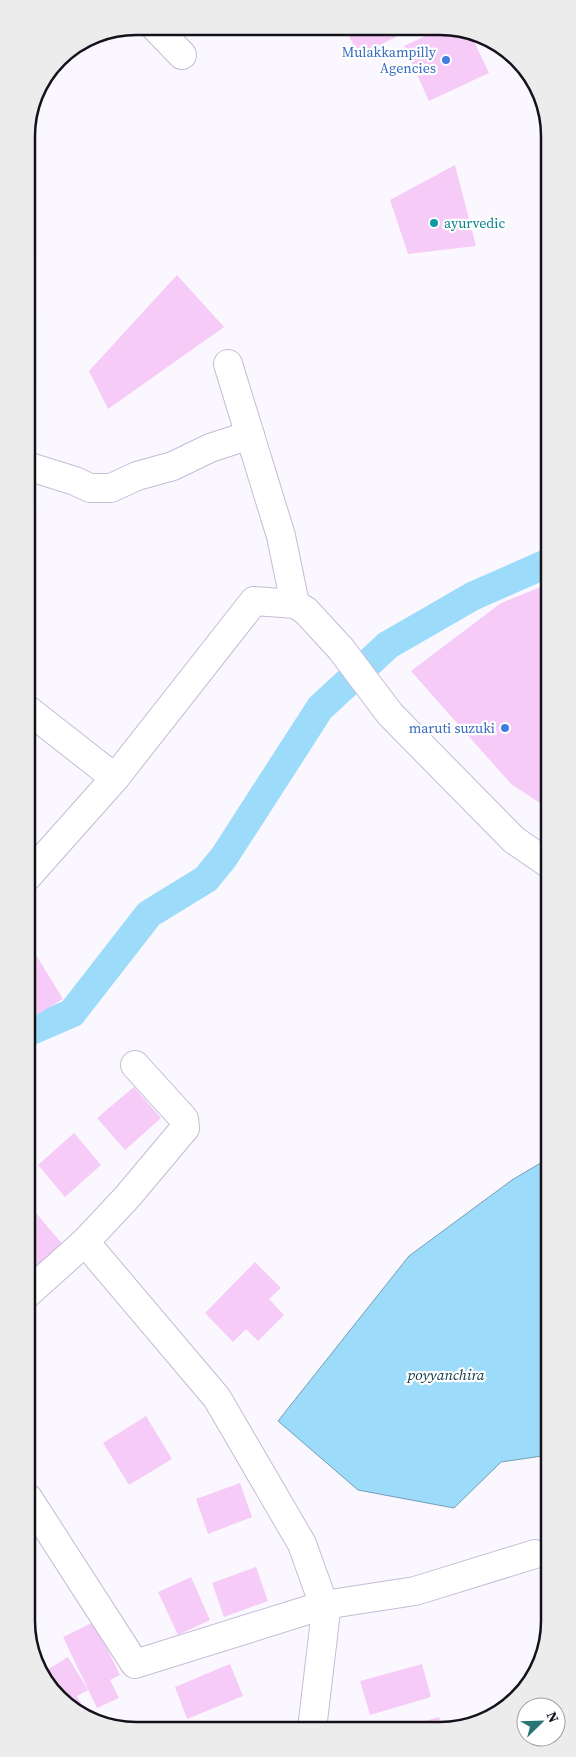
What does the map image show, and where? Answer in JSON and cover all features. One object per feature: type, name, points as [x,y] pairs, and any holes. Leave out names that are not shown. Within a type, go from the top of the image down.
[{"type":"street","points":[[163,35],[182,55]]},
{"type":"street","points":[[228,364],[281,536],[295,604]]},
{"type":"street","points":[[35,468],[75,481],[90,488],[111,488],[137,476],[173,466],[210,448],[250,435]]},
{"type":"street","points":[[35,868],[115,778],[254,601],[295,604],[306,610],[341,650],[390,714],[514,840],[541,859]]},
{"type":"street","points":[[35,715],[115,778]]},
{"type":"street","points":[[35,1286],[85,1242],[128,1196],[185,1128],[184,1119],[135,1065]]},
{"type":"street","points":[[85,1242],[217,1398],[302,1544],[326,1612],[313,1722]]},
{"type":"street","points":[[35,1509],[135,1664],[324,1605],[415,1591],[535,1554]]},
{"type":"water","name":"poyyanchira","points":[[541,1163],[541,1456],[501,1462],[454,1508],[358,1490],[278,1421],[409,1256],[512,1180]]},
{"type":"building","points":[[348,35],[400,35],[359,56]]},
{"type":"building","name":"Mulakkampilly Agencies","points":[[428,35],[453,36],[472,40],[489,73],[429,101],[404,46]]},
{"type":"building","name":"ayurvedic","points":[[455,165],[476,246],[408,254],[390,200]]},
{"type":"building","points":[[177,275],[224,327],[108,409],[89,371]]},
{"type":"building","name":"maruti suzuki","points":[[541,587],[541,804],[511,784],[411,671],[501,603]]},
{"type":"building","points":[[35,956],[63,999],[35,1016]]},
{"type":"building","points":[[134,1087],[161,1118],[125,1150],[97,1118]]},
{"type":"building","points":[[74,1133],[101,1165],[65,1197],[38,1165]]},
{"type":"building","points":[[35,1214],[63,1245],[35,1269]]},
{"type":"building","points":[[255,1262],[281,1288],[269,1299],[284,1315],[258,1341],[246,1329],[233,1342],[205,1313]]},
{"type":"building","points":[[146,1416],[172,1459],[129,1485],[103,1443]]},
{"type":"building","points":[[240,1483],[252,1517],[208,1534],[196,1499]]},
{"type":"building","points":[[256,1567],[268,1601],[224,1617],[212,1583]]},
{"type":"building","points":[[191,1577],[210,1620],[178,1635],[158,1592]]},
{"type":"building","points":[[94,1622],[120,1675],[110,1680],[119,1698],[97,1708],[63,1637]]},
{"type":"building","points":[[68,1657],[88,1690],[77,1696],[82,1706],[65,1692],[47,1670]]},
{"type":"building","points":[[230,1664],[243,1696],[187,1719],[175,1687]]},
{"type":"building","points":[[422,1664],[431,1697],[370,1715],[360,1681]]},
{"type":"building","points":[[439,1717],[440,1722],[440,1722],[421,1722]]},
{"type":"waterway","points":[[35,1029],[72,1013],[149,914],[206,879],[224,857],[320,708],[388,645],[473,596],[541,566]]},
{"type":"place","name":"Mulakkampilly Agencies","points":[[446,60]]},
{"type":"place","name":"ayurvedic","points":[[434,223]]},
{"type":"place","name":"maruti suzuki","points":[[505,728]]}]
